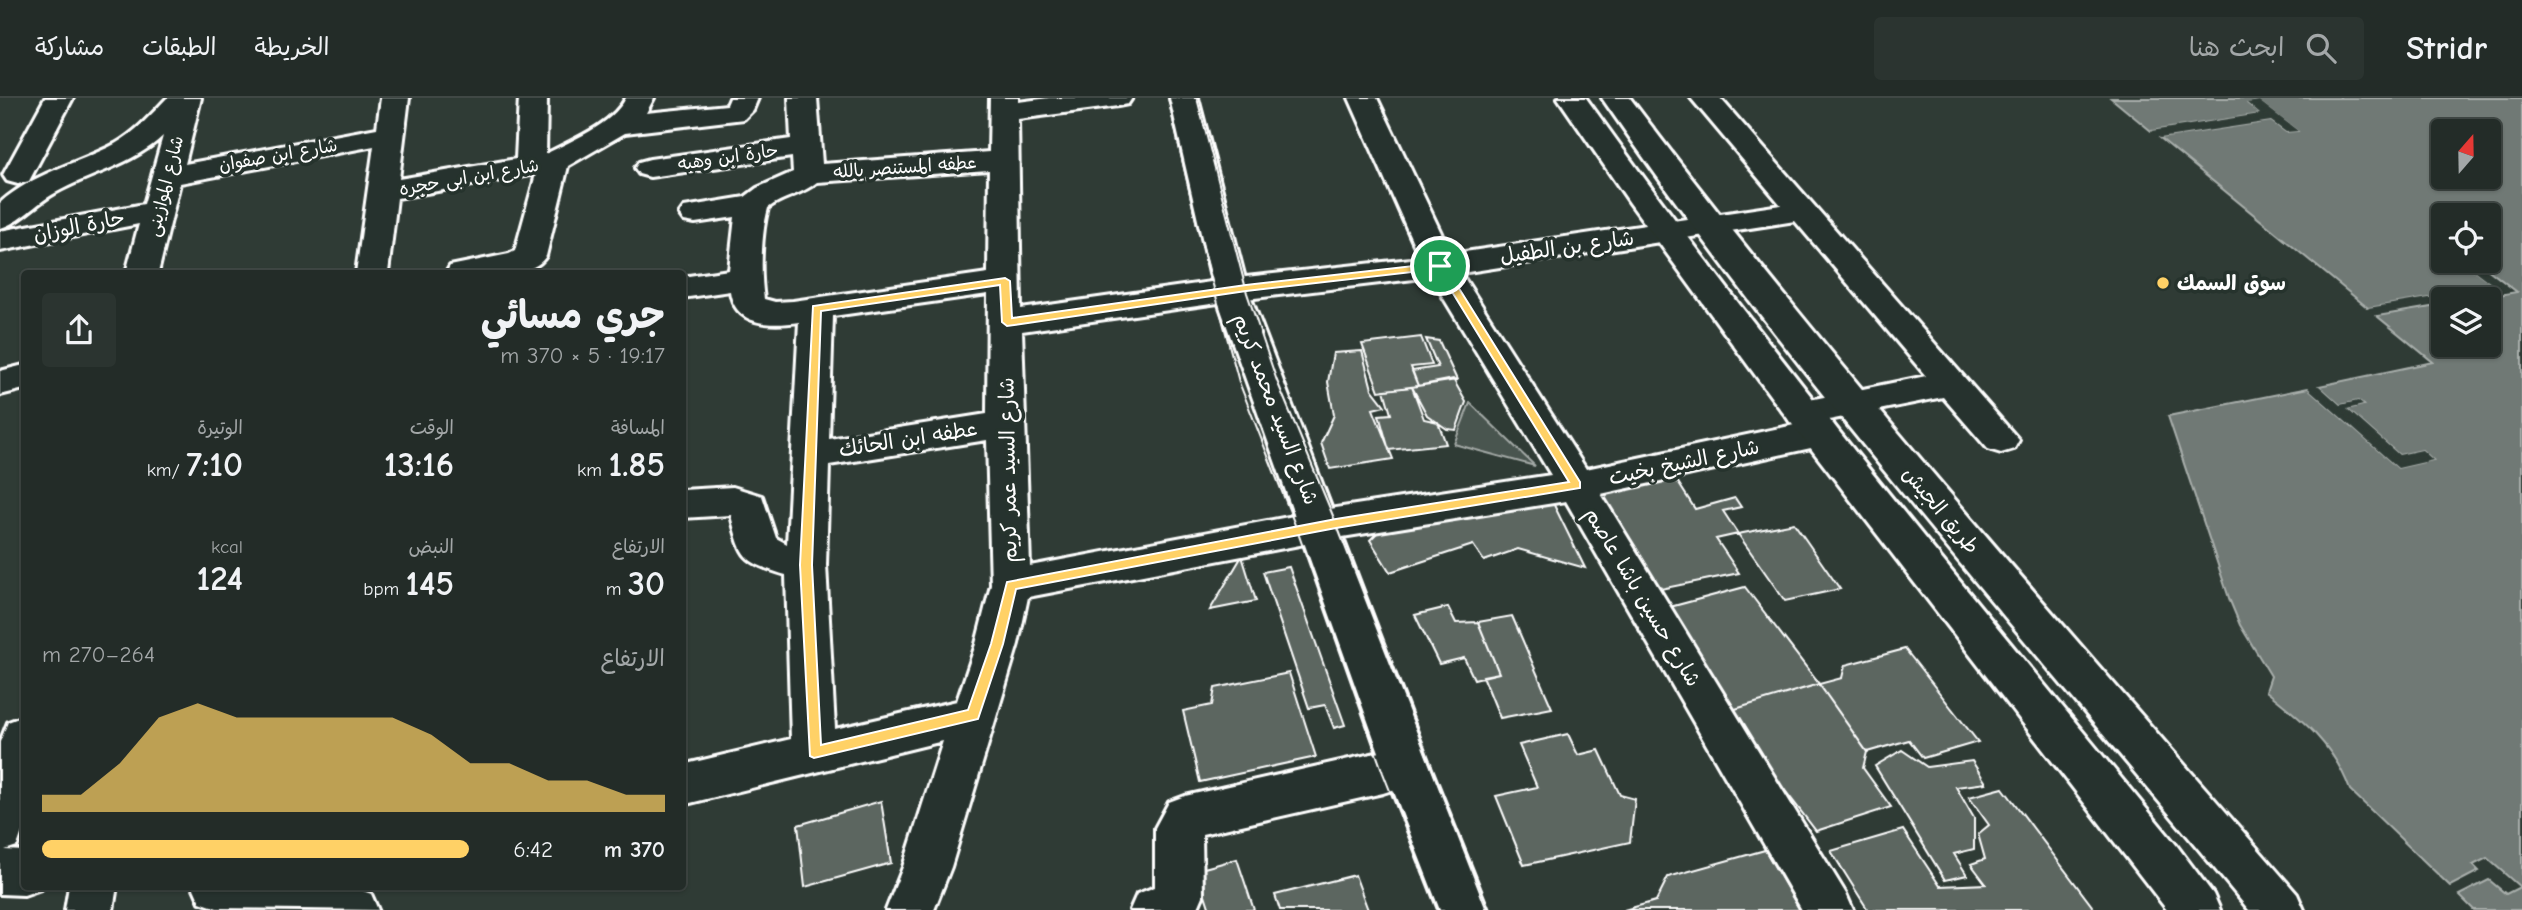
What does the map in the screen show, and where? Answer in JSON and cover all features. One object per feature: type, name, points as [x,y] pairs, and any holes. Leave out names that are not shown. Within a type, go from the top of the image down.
[{"type":"main road","points":[[9,177],[59,98]]},
{"type":"main road","points":[[0,219],[20,199],[49,181],[107,159],[145,137],[185,98]]},
{"type":"main road","name":"شارع الموازينى","points":[[143,270],[185,98]]},
{"type":"main road","points":[[372,270],[394,98]]},
{"type":"main road","points":[[492,270],[522,267],[533,253],[542,164],[533,98]]},
{"type":"main road","points":[[542,164],[615,125],[633,112],[640,98]]},
{"type":"main road","points":[[615,125],[734,113],[740,110],[744,98]]},
{"type":"main road","points":[[695,214],[754,205],[763,198],[802,181],[807,160],[803,98]]},
{"type":"main road","points":[[1005,105],[1118,98]]},
{"type":"main road","name":"شارع السيد محمد كريم","points":[[1184,98],[1231,290],[1321,526],[1406,766],[1464,910]]},
{"type":"main road","name":"شارع حسين باشا عاصم","points":[[1363,98],[1440,266],[1576,485],[1829,910]]},
{"type":"main road","points":[[1572,98],[1667,232],[1811,423],[2160,861],[2196,910]]},
{"type":"main road","name":"طريق الجيش","points":[[1616,98],[1851,404],[2280,910]]},
{"type":"main road","points":[[1705,98],[2001,440]]},
{"type":"main road","name":"شارع السيد عمر كريم","points":[[910,910],[927,867],[997,644],[1011,585],[1005,424],[1005,105]]},
{"type":"main road","name":"شارع ابن صفوان","points":[[167,176],[388,135]]},
{"type":"main road","points":[[9,177],[107,159]]},
{"type":"main road","name":"عطفه المستنصر بالله","points":[[807,160],[1003,160]]},
{"type":"main road","name":"حارة ابن وهبه","points":[[650,168],[807,160]]},
{"type":"main road","name":"شارع ابن ابى حجره","points":[[384,191],[542,164]]},
{"type":"main road","points":[[754,205],[745,278],[747,303],[762,314],[775,315],[1005,281]]},
{"type":"main road","name":"حارة الوزان","points":[[0,241],[158,211]]},
{"type":"main road","name":"شارع بن الطفيل","points":[[1007,322],[1231,290],[1440,266],[1802,211]]},
{"type":"main road","points":[[686,287],[745,278]]},
{"type":"main road","points":[[814,752],[806,565],[816,308]]},
{"type":"main road","points":[[0,383],[21,378]]},
{"type":"main road","name":"شارع الشيخ بخيت","points":[[1011,585],[1321,526],[1576,485],[1811,423],[1851,404],[1952,383]]},
{"type":"main road","name":"عطفه ابن الحائك","points":[[810,455],[1005,424]]},
{"type":"main road","points":[[686,505],[736,501],[745,503],[759,547],[772,555],[806,565]]},
{"type":"main road","points":[[686,784],[974,715]]},
{"type":"main road","points":[[0,831],[21,755]]},
{"type":"main road","points":[[1154,910],[1172,904],[1179,896],[1178,828],[1185,817],[1406,766]]},
{"type":"main road","points":[[0,872],[21,873]]},
{"type":"main road","points":[[89,910],[92,890]]},
{"type":"main road","points":[[249,890],[328,900],[354,910]]},
{"type":"shaded area","points":[[2111,98],[2522,98],[2522,910],[2474,910],[2459,895],[2489,880],[2506,894],[2520,887],[2487,858],[2473,865],[2479,871],[2450,886],[2350,790],[2335,760],[2316,734],[2266,691],[2271,676],[2240,625],[2230,601],[2168,416],[2308,388],[2398,468],[2433,460],[2422,450],[2399,455],[2347,409],[2363,405],[2358,401],[2340,405],[2319,386],[2433,362],[2377,316],[2431,307],[2431,357],[2501,357],[2501,295],[2517,292],[2492,273],[2501,273],[2501,203],[2431,203],[2431,273],[2478,273],[2497,287],[2431,287],[2431,298],[2368,308],[2160,138],[2271,121],[2286,132],[2297,131],[2258,101],[2248,104],[2261,114],[2151,131]]},
{"type":"shaded area","points":[[1470,403],[1535,466],[1454,444]]},
{"type":"pier","points":[[2259,101],[2298,131],[2286,132],[2271,121],[2160,138],[2157,136],[2271,117],[2289,128],[2258,105],[2265,113],[2263,117],[2155,134],[2151,131],[2260,114],[2247,103]]},
{"type":"pier","points":[[2478,273],[2484,273],[2499,284],[2499,287]]},
{"type":"pier","points":[[2431,298],[2431,301],[2371,311],[2368,308]]},
{"type":"pier","points":[[2316,386],[2340,405],[2358,401],[2363,405],[2347,409],[2399,455],[2422,450],[2433,460],[2398,468],[2308,388],[2313,387],[2399,464],[2426,458],[2421,454],[2397,458]]},
{"type":"building","points":[[1421,337],[1432,365],[1411,367],[1418,386],[1379,391],[1362,344]]},
{"type":"building","points":[[1426,339],[1439,341],[1457,380],[1418,386],[1412,371],[1438,367]]},
{"type":"building","points":[[1362,351],[1372,389],[1385,406],[1373,409],[1393,459],[1330,469],[1321,443],[1334,415],[1328,382],[1333,353]]},
{"type":"building","points":[[1453,379],[1466,402],[1456,430],[1447,429],[1427,415],[1412,387]]},
{"type":"building","points":[[1412,387],[1424,419],[1438,422],[1446,444],[1389,450],[1379,415],[1391,414],[1384,390]]},
{"type":"building","points":[[1672,473],[1695,509],[1735,498],[1741,507],[1723,511],[1738,534],[1716,539],[1739,573],[1651,591],[1591,490]]},
{"type":"building","points":[[1551,499],[1585,568],[1518,549],[1484,561],[1473,545],[1390,572],[1370,540],[1384,526]]},
{"type":"building","points":[[1794,523],[1840,589],[1785,601],[1738,534]]},
{"type":"building","points":[[1242,556],[1256,601],[1210,610]]},
{"type":"building","points":[[1289,567],[1345,725],[1334,728],[1325,705],[1309,708],[1263,572]]},
{"type":"building","points":[[1745,587],[1819,684],[1725,712],[1670,607]]},
{"type":"building","points":[[1448,607],[1456,623],[1478,622],[1499,673],[1474,679],[1464,658],[1439,664],[1415,615]]},
{"type":"building","points":[[1512,616],[1552,708],[1500,718],[1483,676],[1499,673],[1478,622]]},
{"type":"building","points":[[1905,649],[1978,742],[1923,758],[1909,740],[1867,752],[1819,684],[1842,678],[1845,665]]},
{"type":"building","points":[[1289,673],[1316,757],[1200,782],[1183,711],[1212,705],[1215,688]]},
{"type":"building","points":[[1819,684],[1867,752],[1863,768],[1891,807],[1816,831],[1725,712]]},
{"type":"building","points":[[1568,734],[1578,755],[1599,750],[1620,795],[1635,799],[1630,842],[1524,865],[1496,796],[1537,787],[1519,745]]},
{"type":"building","points":[[1902,750],[1927,767],[1972,761],[1986,783],[1956,787],[1974,818],[1974,849],[1954,854],[1967,875],[1945,880],[1875,766]]},
{"type":"building","points":[[2003,788],[2095,910],[1868,910],[1831,851],[1903,830],[1940,886],[1986,884],[1971,864],[1985,859],[1978,834],[1989,825],[1969,797]]},
{"type":"building","points":[[881,801],[891,863],[805,887],[798,825]]},
{"type":"building","points":[[1765,850],[1800,910],[1624,910],[1656,901],[1668,877]]},
{"type":"building","points":[[1237,859],[1254,910],[1210,910],[1197,870]]},
{"type":"building","points":[[1355,875],[1368,910],[1280,910],[1275,895]]},
{"type":"tram line","points":[[1168,98],[1197,225],[1239,382],[1297,530],[1383,773],[1437,910]]},
{"type":"tram line","points":[[1197,98],[1247,293],[1277,381],[1336,523],[1487,910]]},
{"type":"place","name":"سوق السمك","points":[[2163,283]]},
{"type":"route","points":[[1440,266],[1576,485],[1336,523],[1011,585],[997,644],[974,715],[814,752],[806,565],[816,308],[1005,281],[1007,322],[1246,288],[1440,266]]}]
